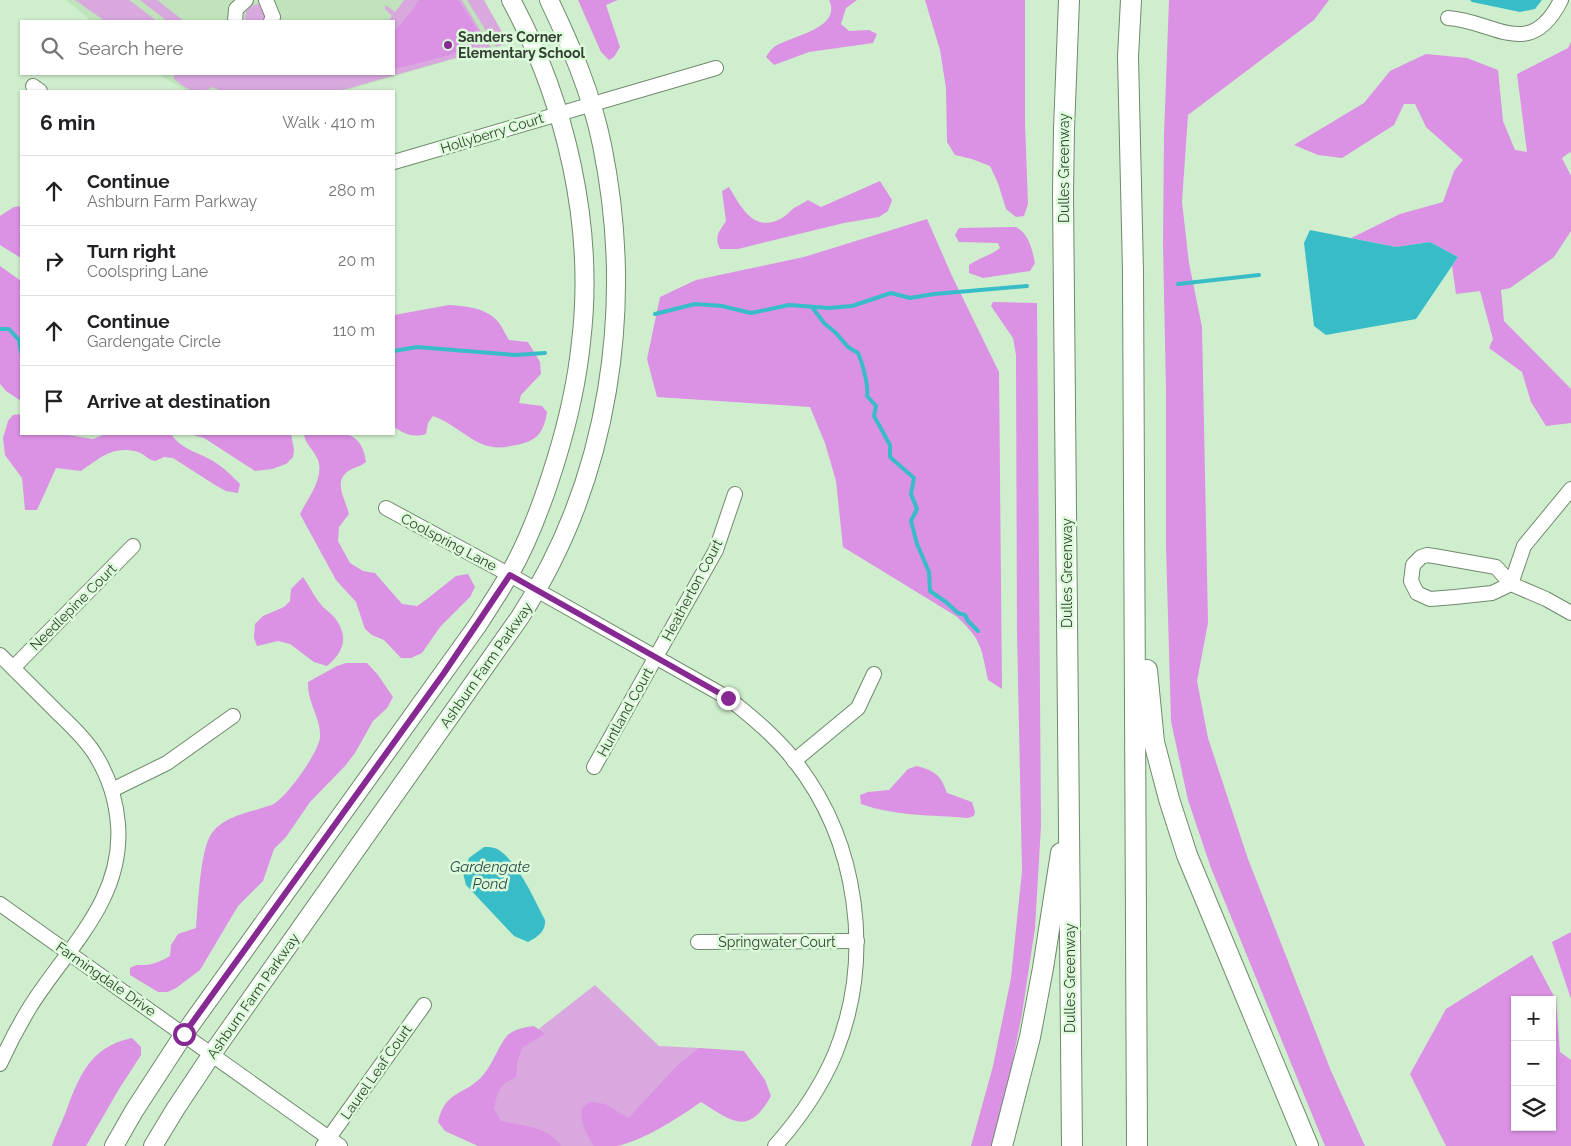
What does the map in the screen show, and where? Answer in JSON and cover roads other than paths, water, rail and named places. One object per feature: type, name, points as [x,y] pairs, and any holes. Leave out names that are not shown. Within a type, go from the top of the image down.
[{"type":"highway","points":[[1060,0],[1057,70],[1064,194]]},
{"type":"highway","name":"Dulles Greenway","points":[[1069,0],[1064,129],[1064,194],[1072,1146]]},
{"type":"highway","points":[[1131,0],[1128,57],[1133,271],[1137,1146]]},
{"type":"highway","points":[[1133,437],[1147,683],[1154,742],[1169,799],[1187,855],[1308,1146]]},
{"type":"highway","points":[[1002,1146],[1030,1037],[1069,807]]},
{"type":"highway","points":[[1138,1081],[1150,1146]]},
{"type":"main road","points":[[114,1146],[134,1111],[184,1034],[444,673],[510,575],[549,484],[574,390],[582,341],[585,292],[582,241],[578,200],[558,113],[544,70],[527,29],[511,0]]},
{"type":"main road","name":"Ashburn Farm Parkway","points":[[153,1146],[212,1054],[538,590],[561,543],[584,486],[597,442],[606,399],[613,346],[616,292],[614,236],[602,144],[571,47],[549,0]]},
{"type":"street","points":[[235,20],[236,9],[246,0]]},
{"type":"street","points":[[266,0],[273,17],[272,20]]},
{"type":"street","points":[[1448,18],[1514,35],[1534,31],[1544,24],[1561,0]]},
{"type":"street","name":"Hollyberry Court","points":[[395,162],[716,68]]},
{"type":"street","points":[[1571,489],[1524,546],[1511,584],[1492,592],[1430,599],[1416,593],[1410,581],[1410,574],[1416,560],[1427,555],[1496,567],[1511,584],[1546,599],[1571,613]]},
{"type":"street","name":"Heatherton Court","points":[[656,657],[716,550],[736,494]]},
{"type":"street","name":"Coolspring Lane","points":[[386,508],[538,590],[728,698],[754,718],[775,738],[794,760],[821,801],[841,846],[853,893],[857,941],[856,963],[849,1010],[834,1055],[813,1097],[775,1146]]},
{"type":"street","name":"Needlepine Court","points":[[13,668],[133,546]]},
{"type":"street","points":[[0,655],[82,737],[96,755],[112,790],[117,812],[118,835],[114,868],[108,890],[96,912],[30,1007],[0,1064]]},
{"type":"street","name":"Huntland Court","points":[[594,767],[656,657]]},
{"type":"street","points":[[794,760],[858,708],[874,674]]},
{"type":"street","points":[[112,790],[168,764],[232,716]]},
{"type":"street","name":"Farmingdale Drive","points":[[0,904],[212,1054],[331,1143]]},
{"type":"street","name":"Springwater Court","points":[[698,942],[857,941]]},
{"type":"street","name":"Laurel Leaf Court","points":[[331,1143],[424,1005]]},
{"type":"water","points":[[1470,0],[1542,0],[1535,9],[1520,12]]},
{"type":"water","points":[[1310,230],[1396,247],[1430,242],[1458,257],[1416,319],[1326,335],[1314,326],[1304,243]]},
{"type":"water","name":"Gardengate Pond","points":[[484,847],[492,847],[499,850],[513,864],[545,920],[541,933],[528,942],[514,936],[466,885],[463,873],[469,858]]},
{"type":"waterway","points":[[1178,284],[1259,275]]},
{"type":"waterway","points":[[655,314],[695,304],[722,306],[751,313],[789,305],[829,308],[852,306],[891,293],[910,298],[934,294],[1027,286]]},
{"type":"waterway","points":[[812,307],[824,323],[848,347],[858,353],[866,380],[867,396],[876,406],[874,416],[890,445],[890,457],[914,478],[911,494],[917,509],[911,521],[917,544],[929,572],[930,591],[958,613],[965,615],[978,631]]},
{"type":"waterway","points":[[0,329],[9,329],[19,340],[20,346]]},
{"type":"waterway","points":[[395,351],[417,347],[515,355],[545,353]]},
{"type":"place","name":"Sanders Corner Elementary School","points":[[448,45]]}]
